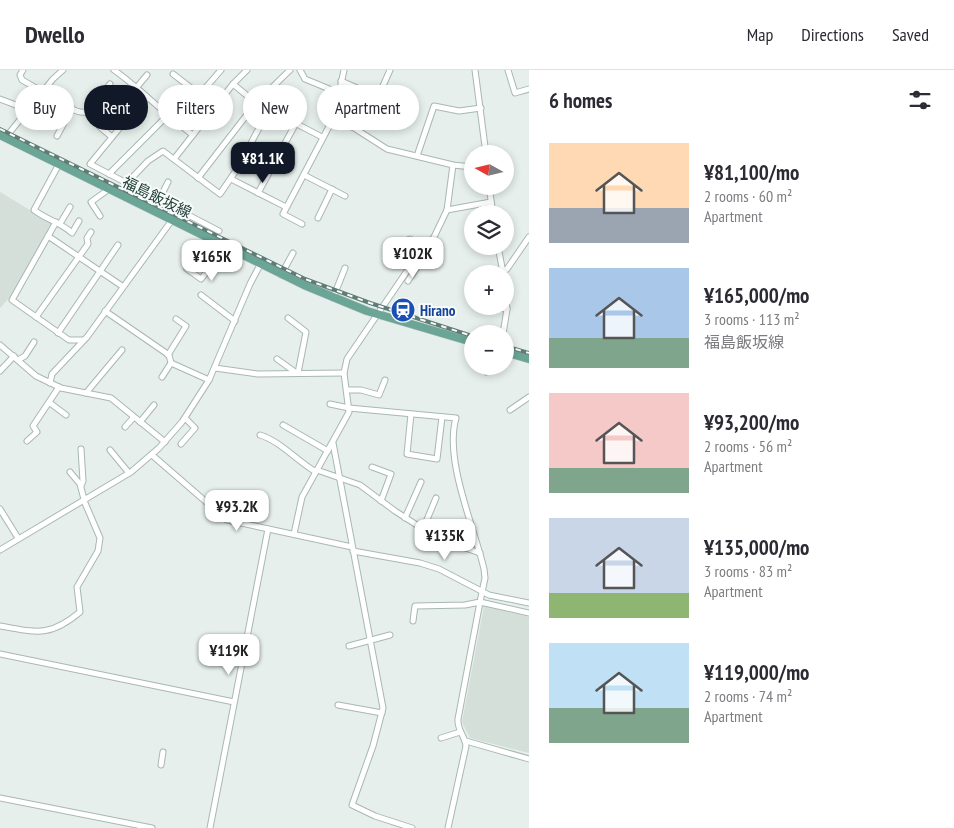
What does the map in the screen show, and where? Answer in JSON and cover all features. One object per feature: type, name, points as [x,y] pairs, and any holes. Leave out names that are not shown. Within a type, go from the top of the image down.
[{"type":"main road","name":"福島飯坂線","points":[[3,136],[260,265],[333,298],[464,339]]},
{"type":"main road","points":[[514,355],[529,359]]},
{"type":"street","points":[[23,70],[20,75],[22,80],[31,85]]},
{"type":"street","points":[[49,85],[63,70]]},
{"type":"street","points":[[114,70],[134,85]]},
{"type":"street","points":[[207,85],[221,70]]},
{"type":"street","points":[[174,159],[233,84],[247,70]]},
{"type":"street","points":[[275,85],[290,70]]},
{"type":"street","points":[[300,70],[305,79],[320,85]]},
{"type":"street","points":[[340,85],[344,70]]},
{"type":"street","points":[[341,81],[378,97],[390,70]]},
{"type":"street","points":[[475,70],[485,145]]},
{"type":"street","points":[[508,70],[515,93],[529,89]]},
{"type":"street","points":[[173,74],[187,85]]},
{"type":"street","points":[[139,85],[147,75]]},
{"type":"street","points":[[74,109],[82,113],[87,112],[110,84]]},
{"type":"street","points":[[233,84],[243,92]]},
{"type":"street","points":[[148,98],[158,107]]},
{"type":"street","points":[[0,99],[15,105]]},
{"type":"street","points":[[417,156],[434,106],[459,111],[481,108]]},
{"type":"street","points":[[198,178],[243,120]]},
{"type":"street","points":[[3,136],[15,124]]},
{"type":"street","points":[[109,174],[158,125]]},
{"type":"street","points":[[307,129],[322,137]]},
{"type":"street","points":[[57,136],[60,130]]},
{"type":"street","points":[[104,130],[112,137]]},
{"type":"street","points":[[118,130],[90,164],[219,230]]},
{"type":"street","points":[[187,130],[193,134]]},
{"type":"street","points":[[128,183],[148,162],[163,151],[220,194],[231,179],[258,130]]},
{"type":"street","points":[[258,193],[292,130]]},
{"type":"street","points":[[302,224],[283,214],[326,130]]},
{"type":"street","points":[[357,130],[387,149],[464,166]]},
{"type":"street","points":[[59,164],[34,210],[58,222],[72,233],[79,221]]},
{"type":"street","points":[[294,534],[302,498],[345,421],[349,408],[344,373],[347,359],[355,343],[380,313],[390,294],[434,237],[447,210],[453,165]]},
{"type":"street","points":[[304,175],[345,196]]},
{"type":"street","points":[[231,179],[286,208]]},
{"type":"street","points":[[159,200],[168,182]]},
{"type":"street","points":[[100,216],[91,202],[109,189]]},
{"type":"street","points":[[318,218],[332,189]]},
{"type":"street","points":[[490,195],[492,205]]},
{"type":"street","points":[[447,210],[491,202]]},
{"type":"street","points":[[70,207],[48,236],[12,300],[69,340],[84,340]]},
{"type":"street","points":[[50,383],[52,374],[84,340],[172,220]]},
{"type":"street","points":[[36,317],[88,244],[87,238],[91,232]]},
{"type":"street","points":[[48,236],[122,286]]},
{"type":"street","points":[[510,265],[529,236]]},
{"type":"street","points":[[395,245],[410,239],[426,248]]},
{"type":"street","points":[[58,332],[118,245]]},
{"type":"street","points":[[188,269],[201,280],[227,247]]},
{"type":"street","points":[[408,281],[424,256],[426,248]]},
{"type":"street","points":[[281,275],[293,253]]},
{"type":"street","points":[[0,550],[129,473],[165,442],[185,418],[209,380],[260,265]]},
{"type":"street","points":[[333,298],[346,268]]},
{"type":"street","points":[[200,295],[235,321]]},
{"type":"street","points":[[104,311],[168,355],[171,362],[209,380]]},
{"type":"street","points":[[288,318],[306,332],[297,373]]},
{"type":"street","points":[[168,355],[186,326],[176,319]]},
{"type":"street","points":[[18,360],[25,356],[34,342]]},
{"type":"street","points":[[0,345],[36,376],[50,383],[59,387],[111,398],[165,442]]},
{"type":"street","points":[[86,393],[122,350]]},
{"type":"street","points":[[0,371],[14,356]]},
{"type":"street","points":[[277,359],[297,373]]},
{"type":"street","points":[[162,377],[171,362]]},
{"type":"street","points":[[215,368],[258,374],[344,373]]},
{"type":"street","points":[[347,390],[361,390],[379,395],[385,380]]},
{"type":"street","points":[[27,441],[36,434],[37,432],[33,426],[59,387]]},
{"type":"street","points":[[510,410],[529,397]]},
{"type":"street","points":[[50,403],[66,416]]},
{"type":"street","points":[[330,404],[349,408],[456,418],[453,438],[454,454],[485,578],[458,719],[460,732],[466,741],[529,760]]},
{"type":"street","points":[[140,422],[154,405]]},
{"type":"street","points":[[411,414],[407,454],[437,460],[442,417]]},
{"type":"street","points":[[125,427],[134,417]]},
{"type":"street","points":[[181,444],[195,428],[185,418]]},
{"type":"street","points":[[283,425],[315,442],[328,452]]},
{"type":"street","points":[[260,435],[267,437],[317,471],[360,485],[423,529],[448,542],[480,553]]},
{"type":"street","points":[[332,443],[382,713],[352,805],[375,816],[412,828]]},
{"type":"street","points":[[81,449],[83,481],[81,486]]},
{"type":"street","points":[[110,450],[129,473]]},
{"type":"street","points":[[152,455],[226,520],[420,563],[439,569],[489,596],[529,603]]},
{"type":"street","points":[[372,467],[391,474],[381,501]]},
{"type":"street","points":[[0,626],[40,633],[48,631],[80,612],[77,587],[98,551],[100,538],[84,499],[81,486],[70,472]]},
{"type":"street","points":[[405,518],[422,482]]},
{"type":"street","points":[[423,529],[436,498]]},
{"type":"street","points":[[0,509],[18,538]]},
{"type":"street","points":[[210,828],[268,529]]},
{"type":"street","points":[[413,621],[415,606],[465,605],[480,602],[529,613]]},
{"type":"street","points":[[349,646],[370,642],[390,635]]},
{"type":"street","points":[[0,654],[234,702]]},
{"type":"street","points":[[338,705],[382,713]]},
{"type":"street","points":[[441,738],[460,732]]},
{"type":"street","points":[[448,828],[466,741]]},
{"type":"street","points":[[161,766],[163,752]]},
{"type":"street","points":[[0,798],[152,828]]},
{"type":"shaded area","points":[[0,192],[53,224],[10,297],[0,308]]},
{"type":"shaded area","points":[[484,606],[529,617],[529,753],[470,738],[462,722]]},
{"type":"railway","points":[[0,129],[305,279],[370,303],[464,333]]},
{"type":"railway","points":[[514,349],[529,353]]},
{"type":"place","name":"Hirano","points":[[403,310]]}]
